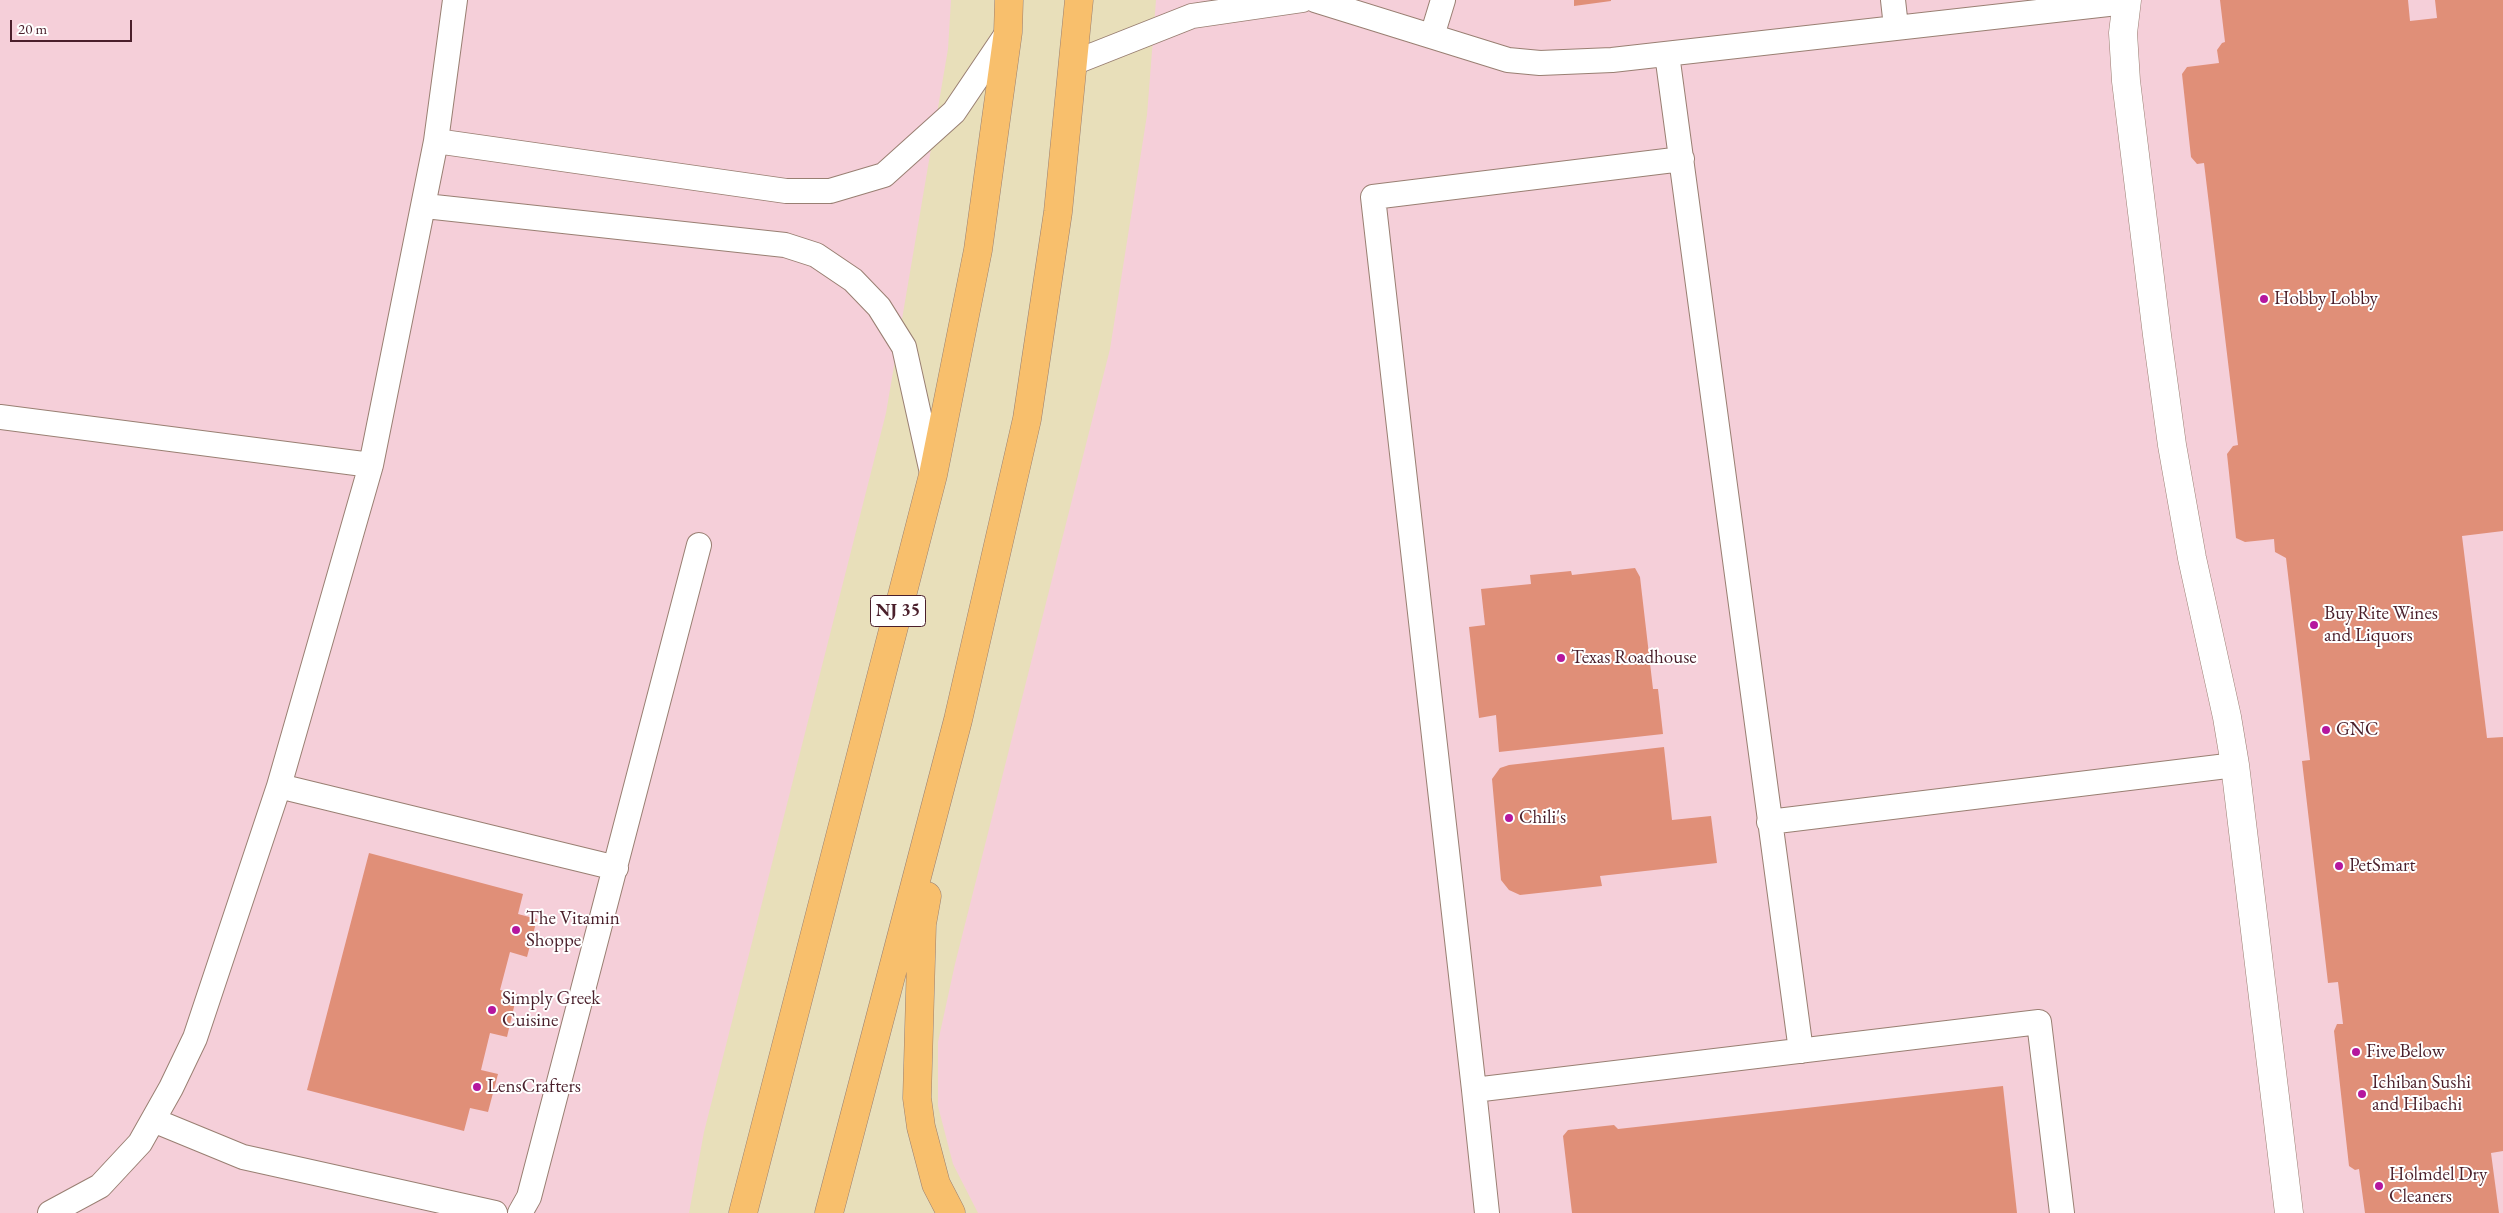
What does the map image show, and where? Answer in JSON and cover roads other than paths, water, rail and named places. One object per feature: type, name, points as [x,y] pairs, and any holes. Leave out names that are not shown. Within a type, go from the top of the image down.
[{"type":"highway","name":"NJ 35","points":[[743,1213],[933,475],[978,250],[1008,32],[1009,0]]},
{"type":"highway","points":[[829,1213],[958,720],[1027,418],[1058,212],[1079,0]]},
{"type":"highway","points":[[951,1213],[936,1184],[920,1127],[917,1098],[922,924],[958,720]]},
{"type":"street","points":[[2127,1],[2123,33],[2126,81],[2172,445],[2192,558],[2225,708],[2235,765],[2289,1213]]},
{"type":"lane","points":[[50,1213],[100,1186],[140,1143],[171,1088],[195,1038],[279,786],[371,465],[436,141],[455,0]]},
{"type":"lane","points":[[1073,63],[1192,16],[1302,0]]},
{"type":"lane","points":[[1315,0],[1508,60],[1540,63],[1612,60],[2127,1]]},
{"type":"lane","points":[[1432,36],[1443,0]]},
{"type":"lane","points":[[1893,0],[1896,27]]},
{"type":"lane","points":[[436,141],[786,191],[830,191],[884,175],[954,112],[1008,32]]},
{"type":"lane","points":[[1667,54],[1801,1051]]},
{"type":"lane","points":[[1488,1213],[1373,197],[1682,159]]},
{"type":"lane","points":[[424,206],[785,245],[816,255],[854,280],[879,307],[904,347],[933,475]]},
{"type":"lane","points":[[0,417],[371,465]]},
{"type":"lane","points":[[520,1213],[529,1197],[699,545]]},
{"type":"lane","points":[[1769,822],[2235,765]]},
{"type":"lane","points":[[279,786],[616,868]]},
{"type":"lane","points":[[1474,1090],[2039,1022],[2062,1213]]},
{"type":"lane","points":[[153,1120],[243,1157],[494,1213]]},
{"type":"place","name":"Hobby Lobby","points":[[2264,299]]},
{"type":"place","name":"Buy Rite Wines and Liquors","points":[[2314,625]]},
{"type":"place","name":"Texas Roadhouse","points":[[1561,658]]},
{"type":"place","name":"GNC","points":[[2326,730]]},
{"type":"place","name":"Chili's","points":[[1509,818]]},
{"type":"place","name":"PetSmart","points":[[2339,866]]},
{"type":"place","name":"The Vitamin Shoppe","points":[[516,930]]},
{"type":"place","name":"Simply Greek Cuisine","points":[[492,1010]]},
{"type":"place","name":"Five Below","points":[[2356,1052]]},
{"type":"place","name":"LensCrafters","points":[[477,1087]]},
{"type":"place","name":"Ichiban Sushi and Hibachi","points":[[2362,1094]]},
{"type":"place","name":"Holmdel Dry Cleaners","points":[[2379,1186]]}]
